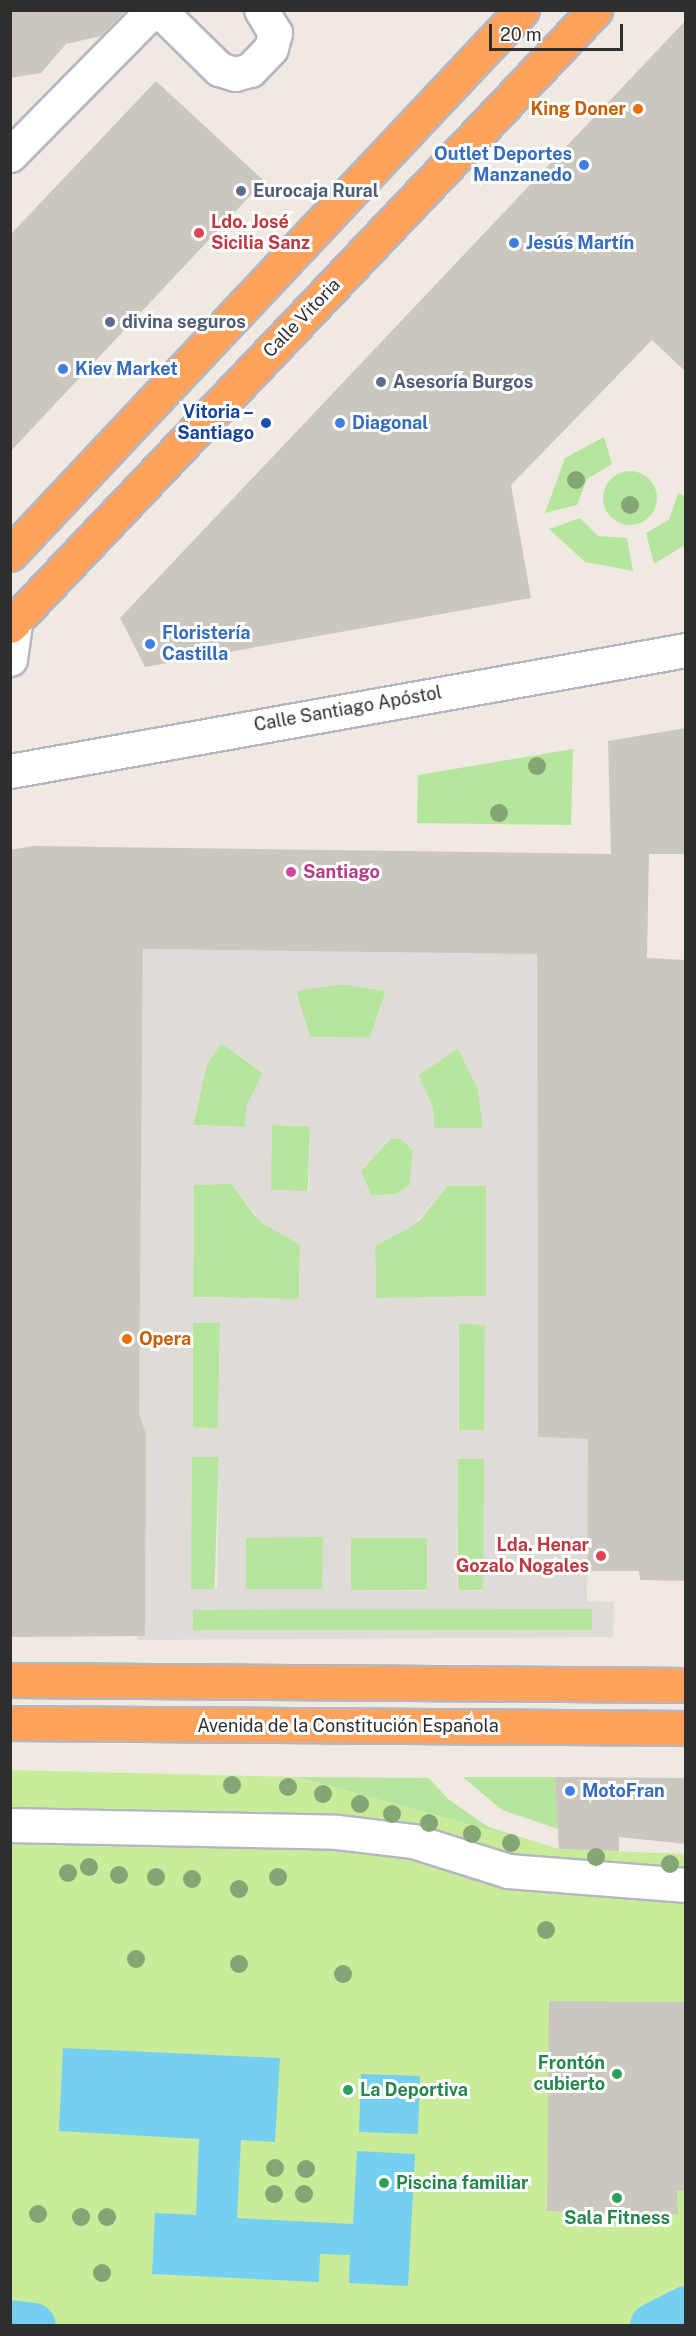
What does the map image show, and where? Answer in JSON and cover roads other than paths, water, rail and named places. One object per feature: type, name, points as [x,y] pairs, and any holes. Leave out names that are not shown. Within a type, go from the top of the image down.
[{"type":"highway","points":[[10,554],[522,10]]},
{"type":"highway","name":"Calle Vitoria","points":[[13,624],[595,10]]},
{"type":"highway","points":[[10,1680],[686,1685]]},
{"type":"highway","name":"Avenida de la Constitución Española","points":[[10,1723],[686,1728]]},
{"type":"street","points":[[10,155],[153,10]]},
{"type":"street","points":[[159,10],[219,69],[235,74],[250,70],[271,48],[275,33],[261,10]]},
{"type":"street","points":[[10,659],[13,624]]},
{"type":"street","name":"Calle Santiago Apóstol","points":[[10,771],[686,650]]},
{"type":"street","points":[[10,1825],[337,1832],[413,1841],[508,1871],[686,1885]]},
{"type":"water","name":"Piscina familiar","points":[[63,2048],[280,2058],[275,2142],[241,2140],[237,2218],[353,2224],[357,2151],[415,2154],[408,2286],[349,2283],[350,2255],[320,2254],[319,2282],[152,2274],[155,2213],[196,2215],[199,2139],[59,2131]]},
{"type":"water","points":[[361,2074],[420,2076],[418,2134],[359,2132]]},
{"type":"waterway","points":[[653,2326],[686,2309]]},
{"type":"waterway","points":[[10,2323],[33,2326]]},
{"type":"place","name":"King Doner","points":[[638,109]]},
{"type":"place","name":"Outlet Deportes Manzanedo","points":[[584,165]]},
{"type":"place","name":"Eurocaja Rural","points":[[241,191]]},
{"type":"place","name":"Ldo. José Sicilia Sanz","points":[[199,233]]},
{"type":"place","name":"Jesús Martín","points":[[514,243]]},
{"type":"place","name":"divina seguros","points":[[110,322]]},
{"type":"place","name":"Kiev Market","points":[[63,369]]},
{"type":"place","name":"Asesoría Burgos","points":[[381,382]]},
{"type":"place","name":"Vitoria – Santiago","points":[[266,423]]},
{"type":"place","name":"Diagonal","points":[[340,423]]},
{"type":"place","name":"Floristería Castilla","points":[[150,644]]},
{"type":"place","name":"Santiago","points":[[291,872]]},
{"type":"place","name":"Opera","points":[[127,1339]]},
{"type":"place","name":"Lda. Henar Gozalo Nogales","points":[[601,1556]]},
{"type":"place","name":"MotoFran","points":[[570,1791]]},
{"type":"place","name":"Frontón cubierto","points":[[617,2074]]},
{"type":"place","name":"La Deportiva","points":[[348,2090]]},
{"type":"place","name":"Piscina familiar","points":[[384,2183]]},
{"type":"place","name":"Sala Fitness","points":[[617,2198]]}]
